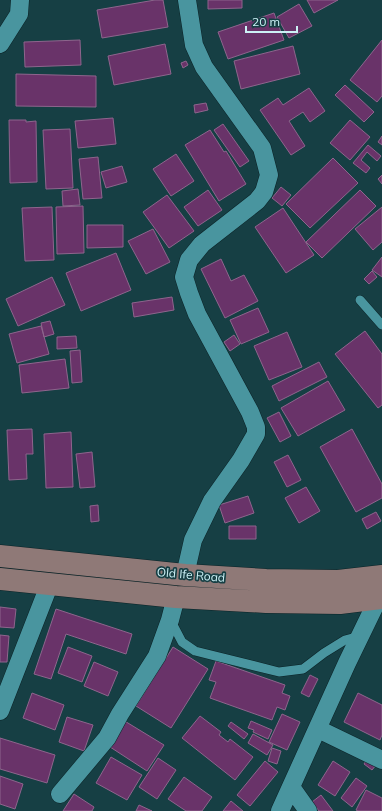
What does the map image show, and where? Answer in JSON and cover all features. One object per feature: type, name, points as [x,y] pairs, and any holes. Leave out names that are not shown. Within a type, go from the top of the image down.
[{"type":"main road","name":"Old Ife Road","points":[[0,556],[185,575],[266,580],[338,581],[382,576]]},
{"type":"main road","name":"Old Ife Road","points":[[0,579],[176,597],[266,602],[340,603],[380,599]]},
{"type":"street","points":[[0,44],[19,14],[20,0]]},
{"type":"street","points":[[185,575],[193,540],[212,501],[252,442],[256,434],[256,427],[250,412],[197,314],[184,277],[189,260],[202,244],[257,201],[264,192],[269,175],[262,148],[204,67],[194,45],[187,0]]},
{"type":"street","points":[[0,711],[50,583]]},
{"type":"street","points":[[60,794],[106,738],[157,656],[170,620],[176,597]]},
{"type":"street","points":[[280,811],[360,636],[380,599]]},
{"type":"street","points":[[318,729],[382,760]]},
{"type":"street","points":[[291,787],[308,811]]},
{"type":"lane","points":[[360,300],[382,325]]},
{"type":"lane","points":[[170,620],[182,642],[195,651],[279,672],[303,669],[324,653],[345,640],[360,636]]},
{"type":"building","points":[[163,0],[168,27],[102,38],[97,10]]},
{"type":"building","points":[[208,0],[242,0],[242,8],[208,9]]},
{"type":"building","points":[[307,0],[338,0],[314,13]]},
{"type":"building","points":[[299,4],[312,26],[289,38],[277,17]]},
{"type":"building","points":[[274,13],[284,40],[228,59],[218,32]]},
{"type":"building","points":[[80,40],[81,65],[25,67],[24,42]]},
{"type":"building","points":[[382,40],[382,96],[377,102],[350,80]]},
{"type":"building","points":[[165,44],[171,74],[114,85],[108,56]]},
{"type":"building","points":[[293,46],[300,74],[241,89],[234,61]]},
{"type":"building","points":[[186,61],[188,65],[183,68],[181,63]]},
{"type":"building","points":[[16,74],[96,76],[96,107],[16,106]]},
{"type":"building","points":[[345,85],[374,112],[364,122],[335,95]]},
{"type":"building","points":[[309,88],[325,111],[310,122],[303,112],[289,121],[305,146],[291,155],[260,110],[278,98],[283,105]]},
{"type":"building","points":[[206,103],[208,110],[195,113],[194,105]]},
{"type":"building","points":[[113,118],[116,144],[78,148],[75,121]]},
{"type":"building","points":[[9,120],[26,120],[26,122],[36,121],[37,182],[10,183]]},
{"type":"building","points":[[350,120],[370,137],[350,160],[330,143]]},
{"type":"building","points":[[223,124],[249,161],[240,167],[214,130]]},
{"type":"building","points":[[70,129],[73,188],[46,189],[43,130]]},
{"type":"building","points":[[210,130],[224,152],[226,151],[246,184],[219,201],[185,145]]},
{"type":"building","points":[[382,136],[382,145],[378,142]]},
{"type":"building","points":[[368,145],[381,156],[377,161],[367,152],[361,160],[370,168],[366,173],[353,163]]},
{"type":"building","points":[[176,154],[194,181],[171,196],[153,169]]},
{"type":"building","points":[[98,157],[102,198],[83,199],[79,159]]},
{"type":"building","points":[[333,158],[358,183],[310,228],[286,204]]},
{"type":"building","points":[[122,166],[127,182],[106,188],[101,172]]},
{"type":"building","points":[[382,175],[382,184],[378,179]]},
{"type":"building","points":[[281,187],[291,195],[282,206],[272,198]]},
{"type":"building","points":[[78,189],[80,205],[63,206],[62,191]]},
{"type":"building","points":[[208,190],[222,210],[198,226],[184,207]]},
{"type":"building","points":[[360,190],[376,206],[322,258],[306,242]]},
{"type":"building","points":[[167,195],[194,231],[169,248],[143,212]]},
{"type":"building","points":[[83,206],[84,253],[57,254],[56,207]]},
{"type":"building","points":[[52,207],[54,260],[25,261],[22,208]]},
{"type":"building","points":[[382,207],[382,242],[373,250],[355,229]]},
{"type":"building","points":[[283,208],[314,255],[286,273],[255,227]]},
{"type":"building","points":[[87,225],[123,225],[123,247],[87,248]]},
{"type":"building","points":[[153,229],[170,262],[146,274],[128,241]]},
{"type":"building","points":[[116,253],[131,290],[81,311],[66,273]]},
{"type":"building","points":[[382,257],[382,277],[372,270]]},
{"type":"building","points":[[221,259],[231,281],[244,275],[258,301],[225,318],[201,269]]},
{"type":"building","points":[[372,271],[377,277],[369,284],[364,279]]},
{"type":"building","points":[[52,277],[65,305],[18,326],[6,299]]},
{"type":"building","points":[[172,297],[174,310],[134,317],[132,303]]},
{"type":"building","points":[[258,308],[269,332],[241,344],[230,320]]},
{"type":"building","points":[[50,321],[54,334],[44,337],[41,323]]},
{"type":"building","points":[[41,326],[49,354],[17,363],[9,334]]},
{"type":"building","points":[[365,331],[382,354],[382,405],[378,408],[335,354]]},
{"type":"building","points":[[287,332],[302,367],[269,380],[254,346]]},
{"type":"building","points":[[234,335],[240,344],[230,351],[224,342]]},
{"type":"building","points":[[76,336],[77,348],[57,349],[57,337]]},
{"type":"building","points":[[80,350],[82,382],[72,383],[70,351]]},
{"type":"building","points":[[65,359],[69,388],[22,393],[19,365]]},
{"type":"building","points":[[319,362],[327,377],[279,401],[272,386]]},
{"type":"building","points":[[328,381],[345,410],[298,436],[281,408]]},
{"type":"building","points":[[279,412],[291,436],[280,442],[267,418]]},
{"type":"building","points":[[32,429],[33,454],[26,454],[27,479],[9,480],[7,430]]},
{"type":"building","points":[[352,429],[382,484],[382,498],[356,512],[320,447]]},
{"type":"building","points":[[71,432],[73,487],[46,488],[44,434]]},
{"type":"building","points":[[92,452],[95,487],[80,488],[76,454]]},
{"type":"building","points":[[288,455],[301,480],[287,487],[274,462]]},
{"type":"building","points":[[306,487],[320,511],[299,523],[285,498]]},
{"type":"building","points":[[248,496],[254,513],[225,523],[219,505]]},
{"type":"building","points":[[98,505],[99,521],[91,522],[90,506]]},
{"type":"building","points":[[376,512],[381,521],[367,529],[362,519]]},
{"type":"building","points":[[229,526],[256,526],[256,539],[229,539]]},
{"type":"building","points":[[0,607],[16,609],[14,628],[0,627]]},
{"type":"building","points":[[56,609],[132,634],[126,654],[66,634],[51,679],[34,674]]},
{"type":"building","points":[[0,635],[9,636],[7,662],[0,662]]},
{"type":"building","points":[[68,647],[92,656],[82,682],[58,673]]},
{"type":"building","points":[[173,647],[208,669],[171,728],[136,706]]},
{"type":"building","points":[[216,661],[285,685],[282,693],[290,696],[285,710],[277,707],[272,720],[210,698],[216,682],[209,680]]},
{"type":"building","points":[[94,662],[118,672],[108,696],[84,686]]},
{"type":"building","points":[[310,675],[318,679],[309,697],[301,693]]},
{"type":"building","points":[[32,693],[64,705],[55,730],[23,718]]},
{"type":"building","points":[[358,693],[382,705],[382,735],[380,740],[344,722]]},
{"type":"building","points":[[282,714],[300,722],[287,750],[269,742]]},
{"type":"building","points":[[200,716],[221,732],[219,735],[228,742],[230,739],[253,757],[235,780],[182,738]]},
{"type":"building","points":[[67,717],[93,725],[84,751],[59,742]]},
{"type":"building","points":[[123,720],[164,745],[147,771],[107,745]]},
{"type":"building","points":[[251,721],[272,730],[268,739],[248,728]]},
{"type":"building","points":[[231,722],[248,734],[244,739],[228,726]]},
{"type":"building","points":[[253,734],[273,745],[267,755],[248,743]]},
{"type":"building","points":[[0,738],[55,755],[47,783],[0,769]]},
{"type":"building","points":[[272,748],[281,751],[277,764],[268,761]]},
{"type":"building","points":[[111,757],[142,775],[127,800],[96,783]]},
{"type":"building","points":[[158,758],[176,770],[157,799],[139,787]]},
{"type":"building","points":[[368,758],[376,765],[372,770],[364,764]]},
{"type":"building","points":[[265,761],[278,772],[250,806],[237,795]]},
{"type":"building","points":[[333,761],[350,772],[335,796],[318,785]]},
{"type":"building","points":[[0,776],[23,784],[15,809],[0,804]]},
{"type":"building","points":[[184,777],[212,797],[202,811],[186,811],[168,799]]},
{"type":"building","points":[[356,778],[367,786],[352,807],[341,798]]},
{"type":"building","points":[[366,790],[382,798],[382,811],[356,810]]},
{"type":"building","points":[[74,794],[94,807],[92,811],[63,811]]},
{"type":"building","points":[[321,795],[333,811],[319,811],[312,802]]},
{"type":"building","points":[[231,801],[243,811],[223,811]]},
{"type":"building","points":[[139,805],[152,811],[136,811]]}]
